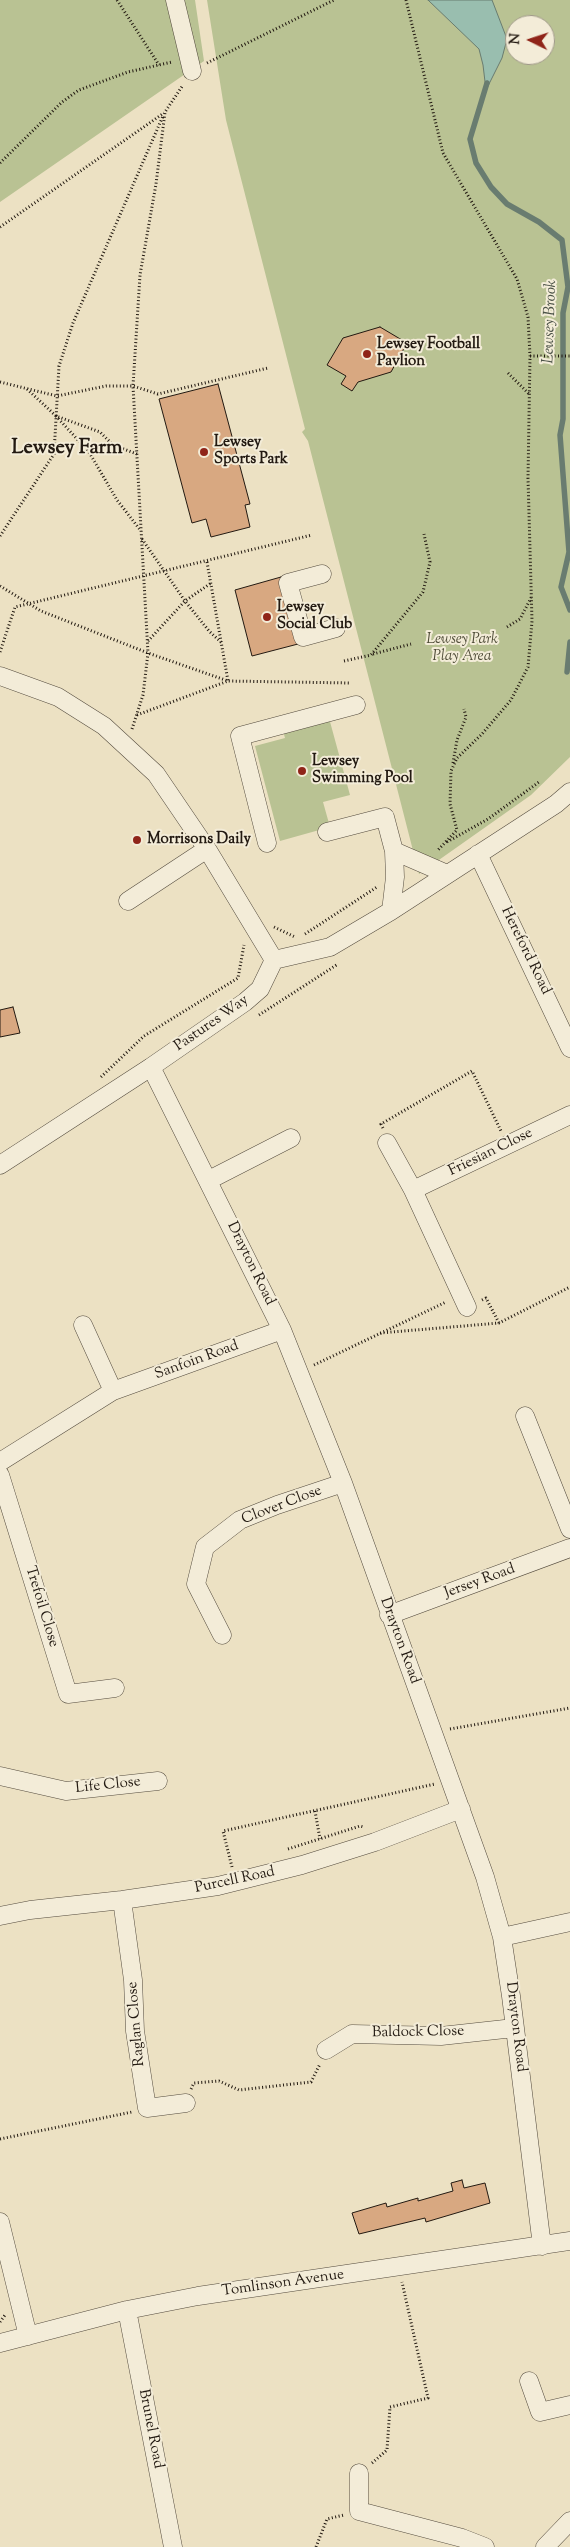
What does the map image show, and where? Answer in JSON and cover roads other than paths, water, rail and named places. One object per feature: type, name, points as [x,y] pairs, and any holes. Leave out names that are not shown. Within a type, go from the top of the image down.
[{"type":"street","points":[[174,0],[192,71]]},
{"type":"street","points":[[322,574],[288,583],[303,637],[336,628]]},
{"type":"street","points":[[0,676],[58,697],[104,726],[156,774],[207,849],[274,960],[330,946],[391,911],[556,804],[570,792]]},
{"type":"street","points":[[267,843],[240,736],[356,705]]},
{"type":"street","points":[[327,832],[385,817],[394,851],[395,877],[391,911]]},
{"type":"street","points":[[128,902],[207,849]]},
{"type":"street","points":[[394,851],[447,874]]},
{"type":"street","name":"Hereford Road","points":[[478,854],[565,1020],[570,1048]]},
{"type":"street","name":"Pastures Way","points":[[0,1165],[151,1067],[246,1002],[260,989],[274,960]]},
{"type":"street","name":"Drayton Road","points":[[151,1067],[209,1180],[282,1330],[343,1483],[485,1877],[502,1937],[542,2246]]},
{"type":"street","name":"Friesian Close","points":[[413,1190],[570,1115]]},
{"type":"street","points":[[209,1180],[291,1138]]},
{"type":"street","points":[[387,1143],[413,1190],[463,1301]]},
{"type":"street","points":[[83,1325],[112,1391]]},
{"type":"street","name":"Sanfoin Road","points":[[0,1462],[112,1391],[282,1330]]},
{"type":"street","points":[[525,1416],[570,1529]]},
{"type":"street","name":"Trefoil Close","points":[[0,1475],[68,1694],[115,1688]]},
{"type":"street","name":"Clover Close","points":[[222,1635],[196,1584],[205,1548],[240,1520],[277,1505],[343,1483]]},
{"type":"street","name":"Jersey Road","points":[[389,1615],[570,1548]]},
{"type":"street","name":"Life Close","points":[[0,1776],[66,1791],[158,1781]]},
{"type":"street","name":"Purcell Road","points":[[0,1916],[30,1910],[122,1900],[235,1882],[302,1865],[375,1842],[461,1809]]},
{"type":"street","name":"Raglan Close","points":[[122,1900],[134,1980],[135,2031],[147,2108],[186,2103]]},
{"type":"street","points":[[502,1937],[570,1922]]},
{"type":"street","name":"Baldock Close","points":[[326,2050],[352,2034],[441,2036],[514,2028]]},
{"type":"street","points":[[0,2222],[28,2336]]},
{"type":"street","name":"Tomlinson Avenue","points":[[0,2343],[127,2310],[198,2296],[570,2241]]},
{"type":"street","name":"Brunel Road","points":[[127,2310],[173,2547]]},
{"type":"street","points":[[529,2381],[540,2412],[570,2405]]},
{"type":"street","points":[[359,2473],[359,2511],[462,2538],[485,2547]]},
{"type":"street","points":[[545,2547],[570,2521]]},
{"type":"waterway","name":"Lewsey Brook","points":[[487,83],[470,139],[476,163],[491,187],[507,204],[539,222],[562,240],[568,287],[563,313],[563,419],[560,435],[569,552],[561,587],[570,610]]},
{"type":"waterway","name":"Lewsey Brook","points":[[567,672],[570,642]]},
{"type":"place","name":"Lewsey Football Pavlion","points":[[367,354]]},
{"type":"place","name":"Lewsey Sports Park","points":[[204,452]]},
{"type":"place","name":"Lewsey Social Club","points":[[267,617]]},
{"type":"place","name":"Lewsey Swimming Pool","points":[[302,771]]},
{"type":"place","name":"Morrisons Daily","points":[[137,840]]},
{"type":"district","name":"Lewsey Farm","points":[[67,450]]},
{"type":"park label","name":"Lewsey Park Play Area","points":[[462,648]]}]
